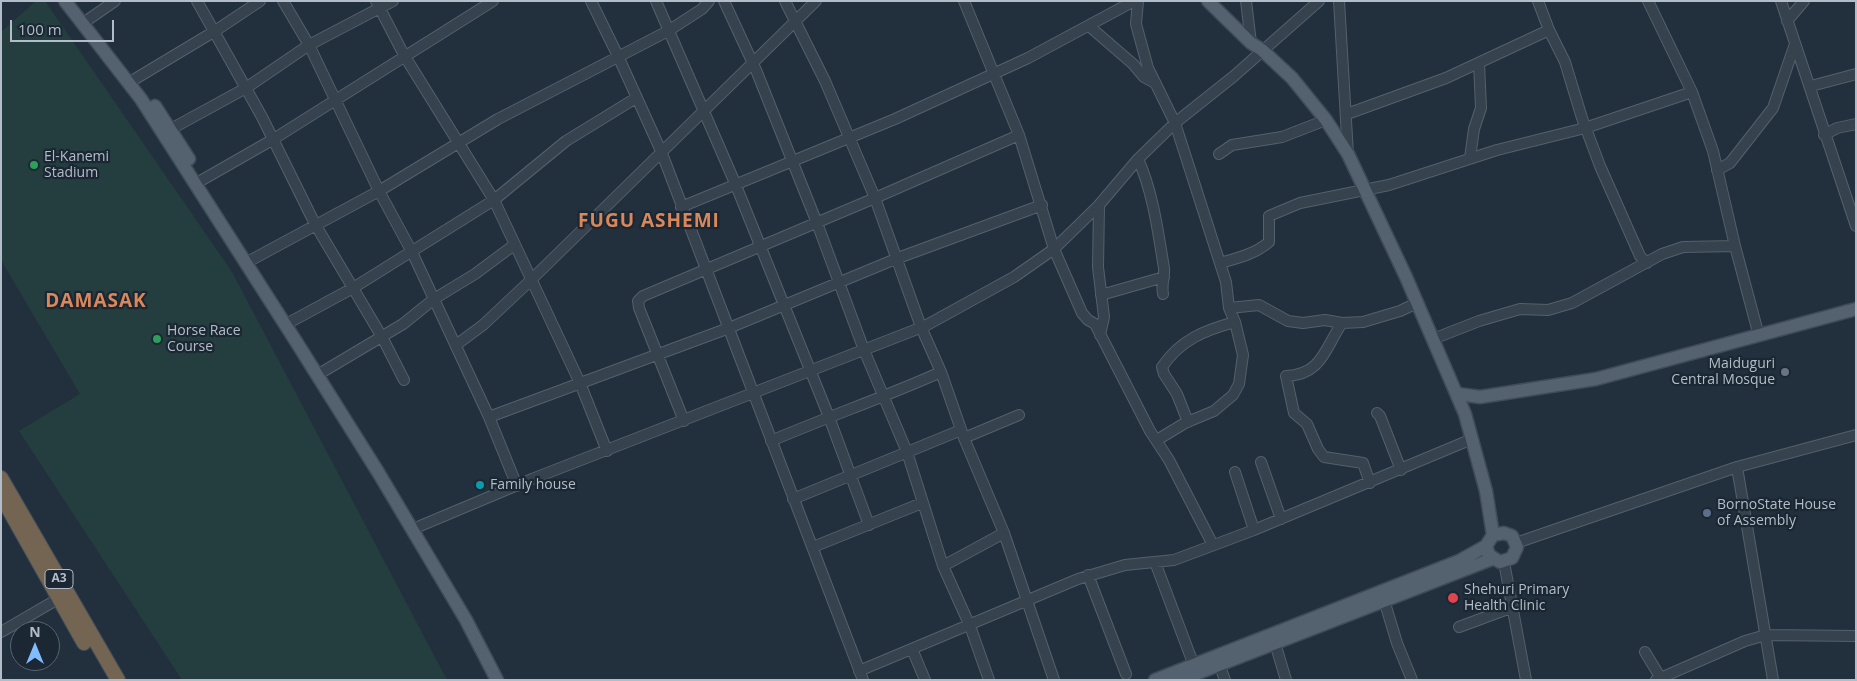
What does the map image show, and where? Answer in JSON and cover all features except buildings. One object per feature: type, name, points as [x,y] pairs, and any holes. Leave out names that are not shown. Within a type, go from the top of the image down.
[{"type":"highway","name":"A3","points":[[1,478],[106,680]]},
{"type":"highway","name":"A3","points":[[1,496],[62,596],[118,680]]},
{"type":"main road","points":[[65,1],[140,100],[278,313],[378,472],[466,620],[497,680]]},
{"type":"main road","points":[[75,1],[135,78],[171,129],[420,526],[477,624],[505,680]]},
{"type":"main road","points":[[1208,1],[1250,43],[1262,50],[1292,78],[1326,120],[1348,154],[1458,394],[1486,491],[1494,538],[1492,559]]},
{"type":"main road","points":[[1458,394],[1480,397],[1596,379],[1856,309]]},
{"type":"main road","points":[[1465,414],[1480,397]]},
{"type":"main road","points":[[1155,680],[1195,669],[1219,664],[1492,559],[1504,562],[1514,555],[1516,543],[1512,536],[1494,538],[1448,565],[1195,669],[1180,680]]},
{"type":"street","points":[[89,19],[115,1]]},
{"type":"street","points":[[197,1],[246,88],[315,224],[382,337],[404,380]]},
{"type":"street","points":[[135,78],[215,32],[260,1]]},
{"type":"street","points":[[283,1],[309,44],[379,191],[412,252],[489,417],[517,486]]},
{"type":"street","points":[[171,129],[246,88],[309,44],[378,5],[394,1]]},
{"type":"street","points":[[202,180],[272,140],[334,99],[493,1]]},
{"type":"street","points":[[590,1],[618,56],[660,151],[707,268],[730,328],[752,395],[813,547],[861,675],[912,649],[1088,575],[1125,565],[1174,560],[1370,483],[1472,439]]},
{"type":"street","points":[[656,1],[735,184],[869,525]]},
{"type":"street","points":[[253,259],[379,191],[498,119],[668,30],[702,9],[709,1]]},
{"type":"street","points":[[724,1],[753,65],[817,223],[864,350],[907,452],[943,566],[970,626],[990,680]]},
{"type":"street","points":[[785,1],[825,81],[848,139],[875,198],[898,258],[921,327],[941,372],[962,434],[1004,533],[1054,680]]},
{"type":"street","points":[[456,345],[483,325],[532,279],[660,151],[704,113],[816,1]]},
{"type":"street","points":[[964,1],[1020,135],[1054,249],[1082,313],[1095,324],[1150,431],[1157,440],[1213,545]]},
{"type":"street","points":[[681,206],[848,139],[993,73],[1089,26],[1134,1]]},
{"type":"street","points":[[1138,1],[1136,24],[1148,68],[1161,91],[1175,123],[1226,282],[1229,308],[1235,322],[1243,355],[1239,384],[1233,395],[1214,411],[1188,422],[1157,440]]},
{"type":"street","points":[[1246,1],[1250,43]]},
{"type":"street","points":[[420,526],[921,327],[1014,277],[1054,249],[1099,205],[1138,159],[1175,123],[1234,76],[1319,1]]},
{"type":"street","points":[[1339,1],[1348,154]]},
{"type":"street","points":[[1538,1],[1548,30],[1565,62],[1585,128],[1640,256],[1647,263]]},
{"type":"street","points":[[1648,1],[1692,92],[1714,151],[1735,246],[1759,336]]},
{"type":"street","points":[[1781,1],[1811,86],[1824,135],[1856,226]]},
{"type":"street","points":[[1787,21],[1804,1]]},
{"type":"street","points":[[378,5],[404,55],[494,200],[580,383],[607,451]]},
{"type":"street","points":[[1089,26],[1133,64],[1144,77],[1155,83]]},
{"type":"street","points":[[1347,114],[1446,78],[1548,30]]},
{"type":"street","points":[[1717,170],[1730,163],[1773,108],[1795,44]]},
{"type":"street","points":[[1470,158],[1474,128],[1481,108],[1479,62]]},
{"type":"street","points":[[1811,86],[1856,74]]},
{"type":"street","points":[[1220,263],[1256,251],[1269,242],[1268,220],[1271,214],[1300,203],[1425,175],[1470,158],[1585,128],[1692,92]]},
{"type":"street","points":[[292,321],[352,288],[494,200],[566,141],[636,98]]},
{"type":"street","points":[[1219,154],[1232,145],[1282,137],[1326,120]]},
{"type":"street","points":[[1824,135],[1837,128],[1856,124]]},
{"type":"street","points":[[684,421],[638,301],[642,296],[1020,135]]},
{"type":"street","points":[[1138,159],[1156,226],[1164,277],[1161,282],[1163,294]]},
{"type":"street","points":[[1099,205],[1098,266],[1104,317],[1100,335]]},
{"type":"street","points":[[489,417],[730,328],[898,258],[1042,206]]},
{"type":"street","points":[[324,371],[403,324],[434,298],[475,274],[514,245]]},
{"type":"street","points":[[1433,339],[1479,320],[1520,309],[1548,310],[1572,303],[1683,246],[1735,246]]},
{"type":"street","points":[[1101,295],[1164,277]]},
{"type":"street","points":[[1229,308],[1259,305],[1288,321],[1303,323],[1325,320],[1342,323],[1363,322],[1400,311],[1417,303]]},
{"type":"street","points":[[1188,422],[1177,394],[1164,374],[1162,366],[1170,354],[1182,344],[1202,333],[1235,322]]},
{"type":"street","points":[[1342,323],[1315,368],[1303,373],[1286,376],[1294,413],[1307,424],[1320,453],[1324,457],[1363,463],[1370,483]]},
{"type":"street","points":[[771,441],[941,372]]},
{"type":"street","points":[[1377,412],[1401,470]]},
{"type":"street","points":[[793,499],[907,452],[1019,415]]},
{"type":"street","points":[[1516,543],[1737,467],[1856,435]]},
{"type":"street","points":[[1261,462],[1281,519]]},
{"type":"street","points":[[1737,467],[1773,680]]},
{"type":"street","points":[[1235,472],[1254,530]]},
{"type":"street","points":[[813,547],[922,503]]},
{"type":"street","points":[[943,566],[1004,533]]},
{"type":"street","points":[[1155,562],[1195,669]]},
{"type":"street","points":[[1504,562],[1514,607],[1526,680]]},
{"type":"street","points":[[1088,575],[1126,674]]},
{"type":"street","points":[[1,632],[62,596]]},
{"type":"street","points":[[1384,600],[1397,643],[1412,680]]},
{"type":"street","points":[[1459,627],[1514,607]]},
{"type":"street","points":[[1645,652],[1660,679],[1766,635],[1856,636]]},
{"type":"street","points":[[1275,643],[1286,680]]},
{"type":"street","points":[[912,649],[925,680]]},
{"type":"street","points":[[1219,664],[1225,680]]},
{"type":"green space","name":"Horse Race Course","points":[[36,1],[45,1],[232,272],[447,680],[182,680],[19,431],[80,394],[1,260],[1,32]]},
{"type":"place","name":"El-Kanemi Stadium","points":[[34,165]]},
{"type":"place","name":"Horse Race Course","points":[[157,339]]},
{"type":"place","name":"Maiduguri Central Mosque","points":[[1785,372]]},
{"type":"place","name":"Family house","points":[[480,485]]},
{"type":"place","name":"BornoState House of Assembly","points":[[1707,513]]},
{"type":"place","name":"Shehuri Primary Health Clinic","points":[[1453,598]]},
{"type":"district","name":"FUGU ASHEMI","points":[[649,222]]},
{"type":"district","name":"DAMASAK","points":[[96,302]]}]
